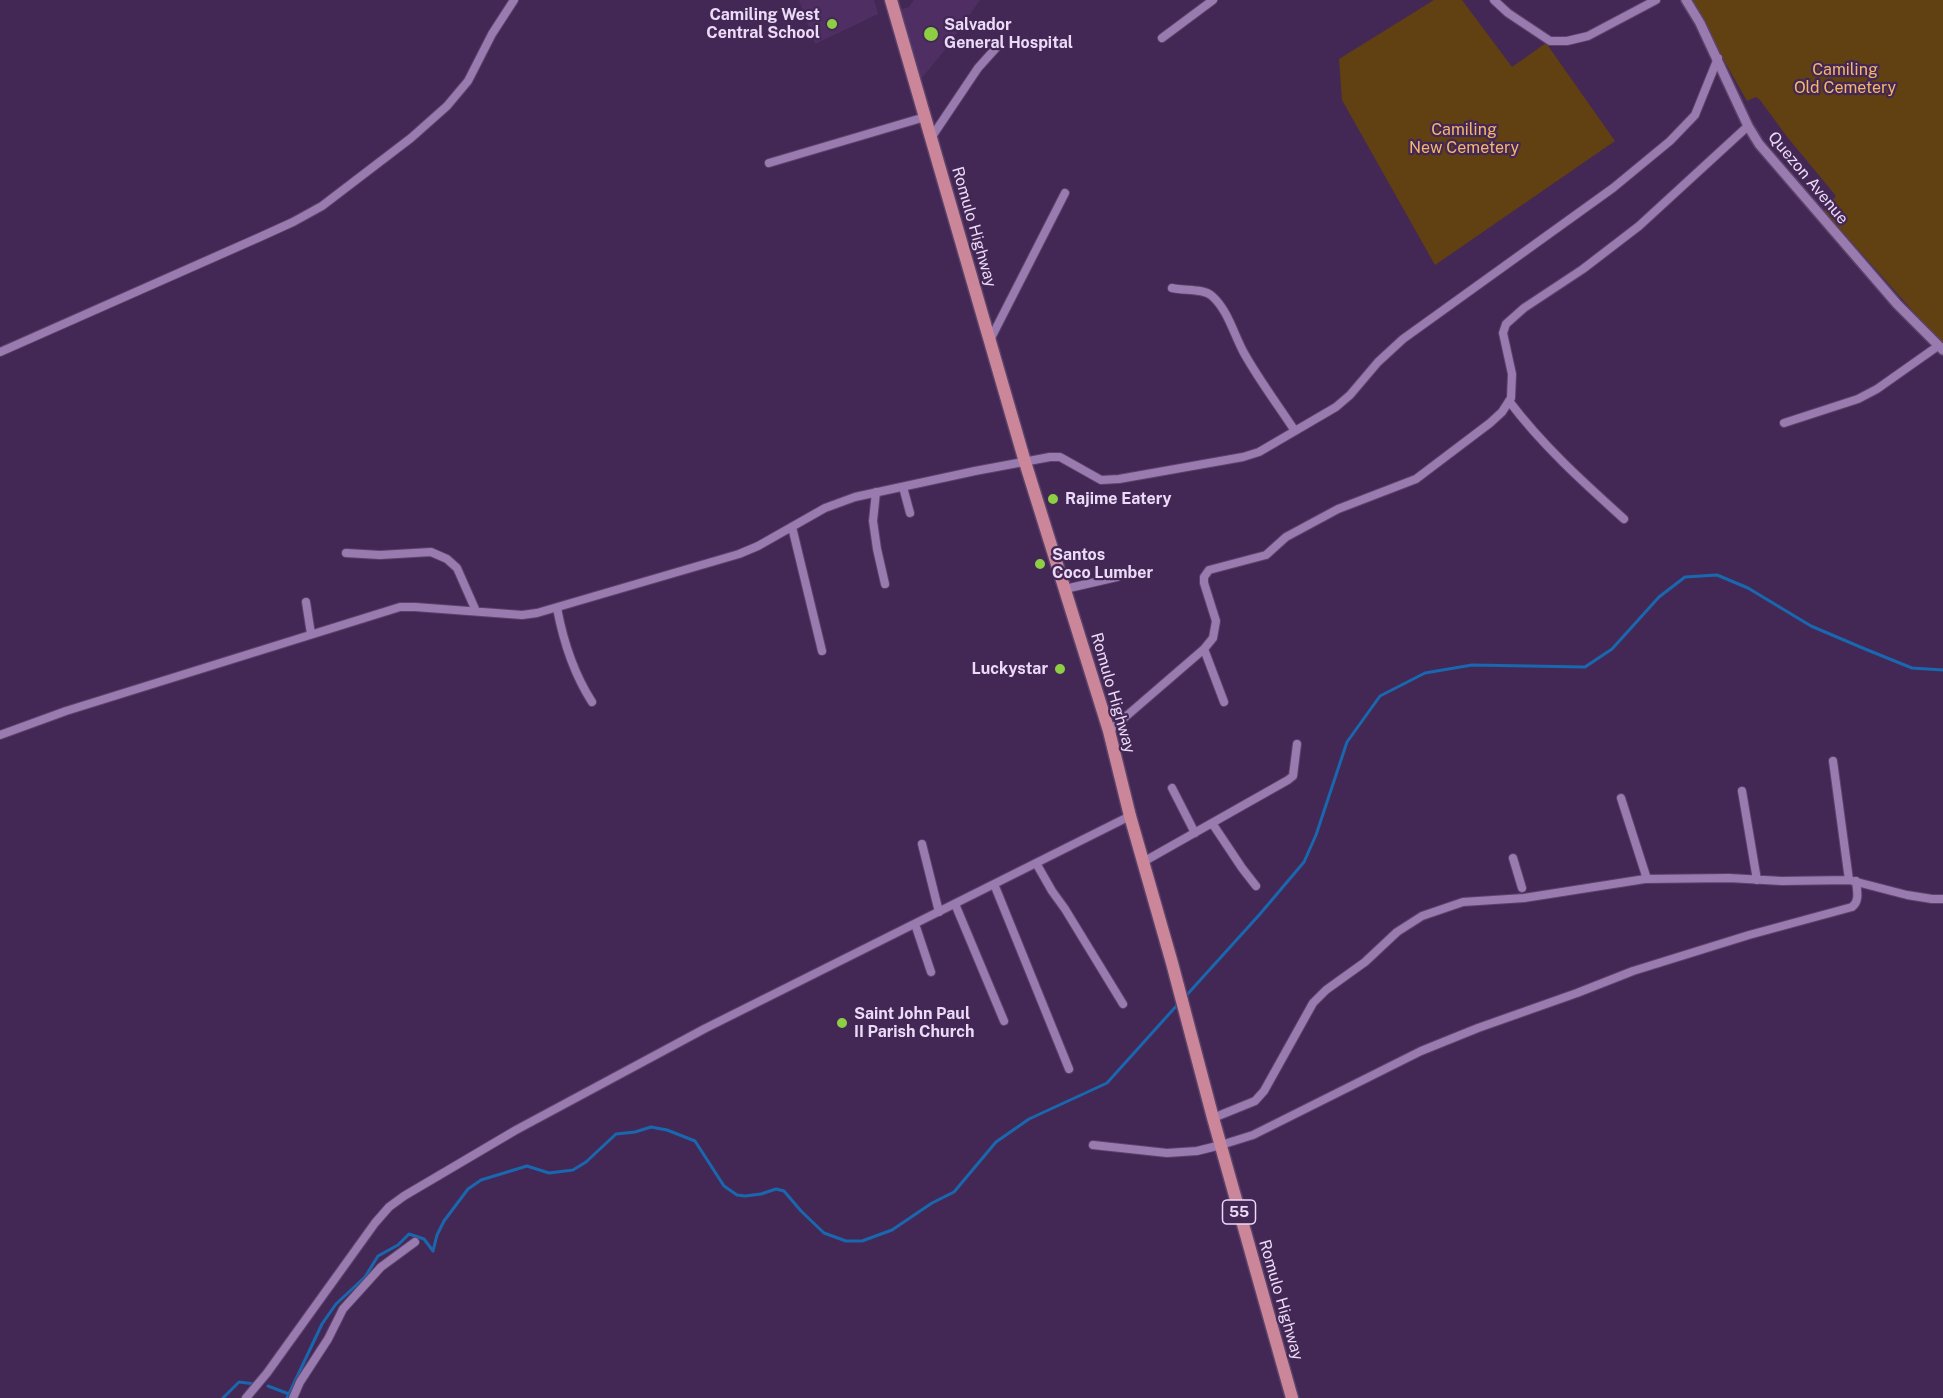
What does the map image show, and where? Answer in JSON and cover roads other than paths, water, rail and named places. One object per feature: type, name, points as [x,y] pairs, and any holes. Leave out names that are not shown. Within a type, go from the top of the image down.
[{"type":"highway","name":"Romulo Highway","points":[[891,0],[1026,462],[1109,731],[1130,816],[1292,1398]]},
{"type":"street","points":[[0,352],[260,237],[322,206],[411,138],[447,106],[468,81],[492,34],[514,0]]},
{"type":"street","points":[[1162,38],[1213,0]]},
{"type":"street","points":[[1494,0],[1508,13],[1550,41],[1567,41],[1588,36],[1656,0]]},
{"type":"street","name":"Quezon Avenue","points":[[1686,0],[1718,58],[1748,126],[1759,144],[1824,222],[1897,304],[1940,348]]},
{"type":"street","points":[[931,138],[978,68],[996,48]]},
{"type":"street","points":[[0,735],[66,711],[400,607],[529,615],[557,608],[739,554],[837,503],[876,492],[1060,457],[1101,480],[1119,479],[1244,457],[1259,452],[1336,407],[1403,339],[1613,188],[1670,141],[1695,115],[1718,58]]},
{"type":"street","points":[[769,163],[925,117]]},
{"type":"street","points":[[1109,731],[1204,649],[1213,638],[1216,621],[1204,583],[1209,570],[1266,555],[1286,537],[1338,509],[1416,479],[1490,423],[1502,412],[1511,398],[1512,374],[1503,333],[1506,324],[1524,308],[1583,269],[1639,226],[1748,126]]},
{"type":"street","points":[[990,340],[1065,193]]},
{"type":"street","points":[[1172,288],[1184,291],[1205,291],[1212,296],[1226,317],[1247,358],[1295,431]]},
{"type":"street","points":[[1784,423],[1858,399],[1940,348]]},
{"type":"street","points":[[1509,401],[1563,464],[1624,519]]},
{"type":"street","points":[[903,486],[910,513]]},
{"type":"street","points":[[876,492],[873,521],[885,584]]},
{"type":"street","points":[[792,527],[822,651]]},
{"type":"street","points":[[346,553],[380,555],[431,552],[457,568],[476,611]]},
{"type":"street","points":[[1065,589],[1118,577]]},
{"type":"street","points":[[306,602],[311,634]]},
{"type":"street","points":[[557,608],[561,629],[578,676],[592,702]]},
{"type":"street","points":[[1204,649],[1224,702]]},
{"type":"street","points":[[1143,862],[1288,780],[1293,776],[1297,744]]},
{"type":"street","points":[[1093,1145],[1167,1153],[1197,1151],[1253,1135],[1421,1051],[1478,1028],[1633,971],[1749,935],[1852,907],[1858,899],[1833,761]]},
{"type":"street","points":[[1172,788],[1195,833]]},
{"type":"street","points":[[1742,792],[1757,880]]},
{"type":"street","points":[[1621,798],[1647,879]]},
{"type":"street","points":[[246,1398],[267,1373],[375,1222],[389,1207],[404,1196],[516,1130],[706,1028],[1130,816]]},
{"type":"street","points":[[1212,823],[1256,886]]},
{"type":"street","points":[[922,843],[939,912]]},
{"type":"street","points":[[1513,858],[1523,893]]},
{"type":"street","points":[[1036,863],[1123,1004]]},
{"type":"street","points":[[1213,1118],[1255,1101],[1264,1091],[1313,1003],[1326,990],[1365,962],[1397,932],[1422,916],[1463,902],[1647,879],[1853,881],[1907,895],[1943,899]]},
{"type":"street","points":[[994,884],[1069,1069]]},
{"type":"street","points":[[955,904],[1004,1021]]},
{"type":"street","points":[[915,924],[932,972]]},
{"type":"street","points":[[293,1398],[343,1309],[381,1268],[415,1242]]},
{"type":"waterway","points":[[1184,998],[1304,862],[1316,835],[1347,742],[1380,696],[1425,673],[1472,665],[1585,667],[1612,649],[1659,597],[1685,577],[1717,575],[1748,588],[1811,626],[1865,649],[1912,668],[1943,670]]},
{"type":"waterway","points":[[287,1398],[322,1324],[336,1304],[365,1277],[378,1256],[398,1245],[409,1234],[424,1239],[433,1251],[444,1221],[468,1189],[481,1180],[527,1166],[549,1173],[573,1170],[586,1162],[616,1134],[651,1127],[667,1130],[695,1141],[724,1186],[737,1195],[761,1194],[776,1189],[784,1191],[824,1233],[846,1241],[862,1241],[892,1230],[932,1203],[954,1192],[996,1142],[1029,1119],[1107,1083],[1179,1003]]},
{"type":"waterway","points":[[223,1398],[239,1382],[255,1384]]},
{"type":"waterway","points":[[268,1386],[289,1394]]},
{"type":"place","name":"Camiling West Central School","points":[[832,24]]},
{"type":"place","name":"Salvador General Hospital","points":[[931,34]]},
{"type":"place","name":"Rajime Eatery","points":[[1053,499]]},
{"type":"place","name":"Santos Coco Lumber","points":[[1040,564]]},
{"type":"place","name":"Luckystar","points":[[1060,669]]},
{"type":"place","name":"Saint John Paul II Parish Church","points":[[842,1023]]},
{"type":"park label","name":"Camiling Old Cemetery","points":[[1845,79]]},
{"type":"park label","name":"Camiling New Cemetery","points":[[1464,139]]}]
